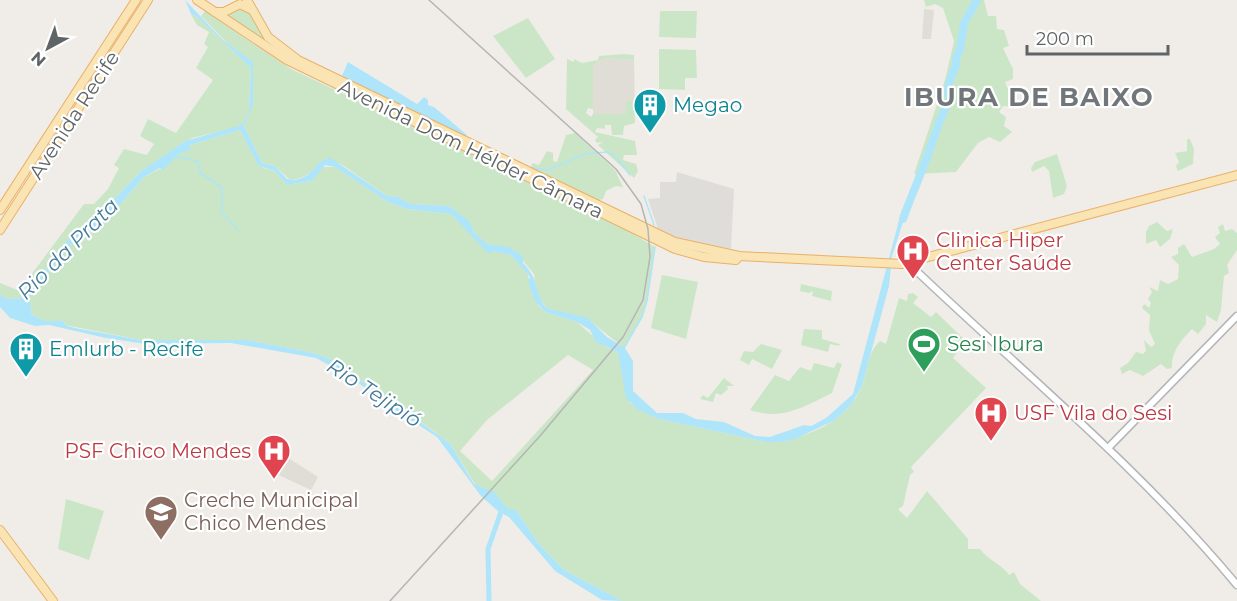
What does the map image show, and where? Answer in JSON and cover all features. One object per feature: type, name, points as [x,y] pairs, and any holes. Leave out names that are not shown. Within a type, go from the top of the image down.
[{"type":"main road","name":"Avenida Recife","points":[[0,210],[136,0]]},
{"type":"main road","name":"Avenida Recife","points":[[0,230],[148,0]]},
{"type":"main road","name":"Avenida Dom Hélder Câmara","points":[[191,0],[215,12]]},
{"type":"main road","name":"Avenida Dom Hélder Câmara","points":[[197,0],[294,64],[675,249],[704,257],[737,257]]},
{"type":"main road","points":[[215,12],[224,10],[234,0]]},
{"type":"main road","name":"Avenida Dom Hélder Câmara","points":[[247,0],[252,13],[273,42],[310,66],[675,242],[737,257]]},
{"type":"main road","points":[[215,12],[243,4],[252,13]]},
{"type":"main road","points":[[737,257],[889,265],[908,263],[1237,175]]},
{"type":"main road","points":[[0,530],[53,601]]},
{"type":"street","points":[[908,263],[1108,448],[1170,509],[1237,585]]},
{"type":"street","points":[[1108,448],[1237,316]]},
{"type":"shaded area","points":[[924,9],[934,10],[931,39],[922,39]]},
{"type":"shaded area","points":[[606,58],[634,60],[635,114],[593,114],[593,65]]},
{"type":"shaded area","points":[[677,172],[734,189],[731,249],[681,240],[658,229],[648,199],[660,198],[660,182],[676,182]]},
{"type":"shaded area","points":[[279,452],[318,477],[311,490],[272,472]]},
{"type":"green space","points":[[924,0],[984,0],[988,16],[996,16],[997,29],[1004,30],[1009,46],[1003,48],[1013,69],[1013,79],[1005,82],[1013,101],[1019,107],[1003,106],[999,112],[1006,117],[1004,126],[1012,132],[1000,142],[989,137],[978,143],[956,172],[914,174],[945,80],[954,41],[943,8],[935,4],[926,7]]},
{"type":"green space","points":[[246,7],[259,31],[276,52],[220,14]]},
{"type":"green space","points":[[205,11],[291,69],[622,227],[655,247],[647,301],[642,317],[624,348],[589,320],[546,308],[536,291],[534,274],[513,249],[487,244],[478,237],[465,219],[449,206],[411,204],[398,197],[387,196],[344,166],[329,159],[303,177],[290,180],[275,166],[262,163],[244,126],[253,102],[253,62],[229,45],[201,16]]},
{"type":"green space","points":[[660,11],[697,11],[696,38],[659,37]]},
{"type":"green space","points":[[195,15],[251,68],[249,111],[242,126],[192,138],[140,172],[94,220],[72,234],[64,249],[31,288],[28,287],[23,298],[7,299],[0,295],[0,283],[20,291],[26,290],[28,279],[84,204],[94,204],[108,189],[119,168],[114,165],[124,149],[147,155],[154,144],[140,136],[148,119],[176,133],[213,80],[196,68],[208,47],[204,44],[209,32],[197,25],[192,16]]},
{"type":"green space","points":[[528,18],[555,59],[526,78],[493,36]]},
{"type":"green space","points":[[659,49],[696,50],[697,78],[685,78],[685,90],[659,89]]},
{"type":"green space","points":[[634,55],[634,60],[606,58],[593,65],[593,109],[588,108],[586,113],[591,117],[593,114],[626,114],[626,101],[634,101],[635,123],[624,126],[623,135],[612,135],[611,125],[605,125],[605,129],[597,128],[595,132],[635,141],[637,155],[624,155],[623,160],[636,164],[638,171],[634,178],[598,145],[603,142],[597,143],[595,140],[598,137],[566,109],[567,59],[574,62],[574,59],[582,63],[598,60],[599,56]]},
{"type":"green space","points":[[240,130],[263,168],[275,171],[287,185],[312,181],[321,167],[336,167],[388,202],[407,209],[451,214],[485,248],[511,255],[526,270],[538,305],[545,312],[577,322],[604,346],[618,352],[630,403],[659,419],[766,442],[810,433],[836,418],[847,408],[863,383],[876,345],[880,341],[886,344],[899,298],[907,301],[908,294],[913,293],[918,297],[913,303],[931,317],[936,312],[966,341],[953,358],[986,388],[911,467],[914,472],[910,475],[903,506],[898,509],[907,518],[927,491],[968,539],[968,549],[980,549],[1009,575],[1014,572],[1020,584],[1041,601],[622,601],[564,570],[538,543],[516,510],[508,510],[491,492],[476,486],[451,445],[330,359],[314,353],[248,340],[141,340],[65,325],[64,321],[45,321],[32,315],[29,297],[69,246],[112,214],[144,177],[162,168],[190,145]],"holes":[[[568,355],[593,370],[492,481],[460,451],[487,420]]]},
{"type":"green space","points":[[575,133],[615,170],[623,187],[616,186],[606,191],[603,199],[596,201],[531,169],[532,163],[539,165],[547,151],[553,153],[553,161],[557,162],[566,135]]},
{"type":"green space","points":[[1187,139],[1190,139],[1194,149],[1193,164],[1178,171],[1176,166],[1179,162],[1175,153],[1187,151]]},
{"type":"green space","points":[[1057,154],[1067,186],[1064,194],[1053,198],[1049,171],[1044,166],[1032,172],[1031,168],[1035,162]]},
{"type":"green space","points":[[1157,222],[1167,231],[1173,229],[1170,239],[1160,247],[1156,240],[1146,244],[1146,232],[1149,226]]},
{"type":"green space","points":[[1223,224],[1225,231],[1232,229],[1237,233],[1237,250],[1227,265],[1229,273],[1224,276],[1221,310],[1217,322],[1206,315],[1206,324],[1198,334],[1192,329],[1184,337],[1173,357],[1172,368],[1167,369],[1161,364],[1143,376],[1130,370],[1122,374],[1120,368],[1128,363],[1136,352],[1143,354],[1146,351],[1144,340],[1151,347],[1155,344],[1149,330],[1150,315],[1142,308],[1144,304],[1149,308],[1151,303],[1148,299],[1152,292],[1149,287],[1158,291],[1160,280],[1168,284],[1178,279],[1179,265],[1171,257],[1178,254],[1178,248],[1184,244],[1192,257],[1214,249],[1220,244],[1215,237],[1220,233],[1218,227]]},
{"type":"green space","points":[[662,275],[698,282],[686,339],[651,328]]},
{"type":"green space","points":[[801,284],[832,291],[831,301],[812,296],[813,291],[809,293],[800,291]]},
{"type":"green space","points":[[804,329],[822,330],[822,339],[840,344],[839,346],[830,344],[828,352],[801,345]]},
{"type":"green space","points":[[761,344],[782,350],[772,369],[752,359],[749,365],[740,360],[744,351],[753,352]]},
{"type":"green space","points":[[837,362],[842,364],[832,393],[792,411],[772,414],[750,410],[775,375],[789,381],[800,367],[811,371],[814,363],[834,368]]},
{"type":"green space","points":[[724,378],[734,386],[727,386],[728,389],[721,395],[716,393],[713,402],[700,399],[703,395],[708,398]]},
{"type":"green space","points":[[66,499],[104,511],[89,560],[58,549]]},
{"type":"water","name":"Rio da Prata","points":[[185,0],[223,40],[253,62],[253,104],[244,126],[262,163],[275,166],[287,179],[301,179],[329,157],[387,196],[398,197],[411,204],[449,206],[469,221],[474,232],[487,244],[509,247],[523,256],[523,263],[532,275],[546,308],[588,318],[607,337],[625,348],[633,361],[633,391],[657,413],[683,413],[696,419],[724,422],[755,436],[770,437],[804,425],[811,426],[826,418],[853,394],[902,209],[907,210],[892,256],[889,286],[862,386],[851,405],[835,420],[795,439],[781,442],[766,442],[659,419],[637,409],[626,398],[618,352],[596,342],[590,330],[577,322],[545,312],[535,301],[528,282],[530,277],[511,255],[492,251],[490,254],[451,214],[407,209],[388,202],[335,167],[325,165],[312,181],[287,185],[275,171],[259,166],[240,130],[190,145],[190,150],[179,154],[163,170],[160,168],[144,177],[112,214],[69,246],[29,297],[32,315],[45,321],[64,321],[65,325],[75,328],[141,340],[248,340],[314,353],[330,359],[451,445],[474,484],[494,492],[508,509],[516,510],[538,543],[564,570],[622,601],[602,600],[555,571],[509,517],[499,512],[481,496],[437,437],[392,408],[349,376],[316,358],[231,343],[145,344],[49,325],[35,326],[10,318],[0,307],[0,295],[7,299],[23,298],[26,290],[39,280],[72,234],[94,220],[140,172],[185,141],[242,125],[249,111],[251,68],[195,15],[192,16]]},
{"type":"water","points":[[348,62],[417,104],[424,97],[428,100],[428,105],[434,107],[467,135],[465,137],[342,76]]},
{"type":"waterway","name":"Rio da Prata","points":[[903,219],[950,99],[948,87],[960,50],[964,23],[977,0]]},
{"type":"waterway","points":[[533,168],[548,170],[585,154],[606,152],[614,155],[630,175]]},
{"type":"waterway","points":[[177,157],[198,161],[200,173],[222,187],[222,212],[238,230]]},
{"type":"waterway","points":[[644,196],[654,225]]},
{"type":"waterway","points":[[624,348],[642,317],[647,301],[655,247]]},
{"type":"waterway","points":[[489,601],[488,549],[502,509]]},
{"type":"tram line","points":[[390,601],[540,436],[623,337],[643,300],[650,257],[648,229],[641,204],[616,169],[429,0]]},
{"type":"place","name":"Megao","points":[[650,134]]},
{"type":"place","name":"Clinica Hiper Center Saúde","points":[[913,280]]},
{"type":"place","name":"Sesi Ibura","points":[[924,373]]},
{"type":"place","name":"Emlurb - Recife","points":[[26,378]]},
{"type":"place","name":"USF Vila do Sesi","points":[[991,442]]},
{"type":"place","name":"PSF Chico Mendes","points":[[274,480]]},
{"type":"place","name":"Creche Municipal Chico Mendes","points":[[161,541]]},
{"type":"district","name":"IBURA DE BAIXO","points":[[1029,97]]},
{"type":"water label","name":"Rio Tejipió","points":[[374,393]]}]
